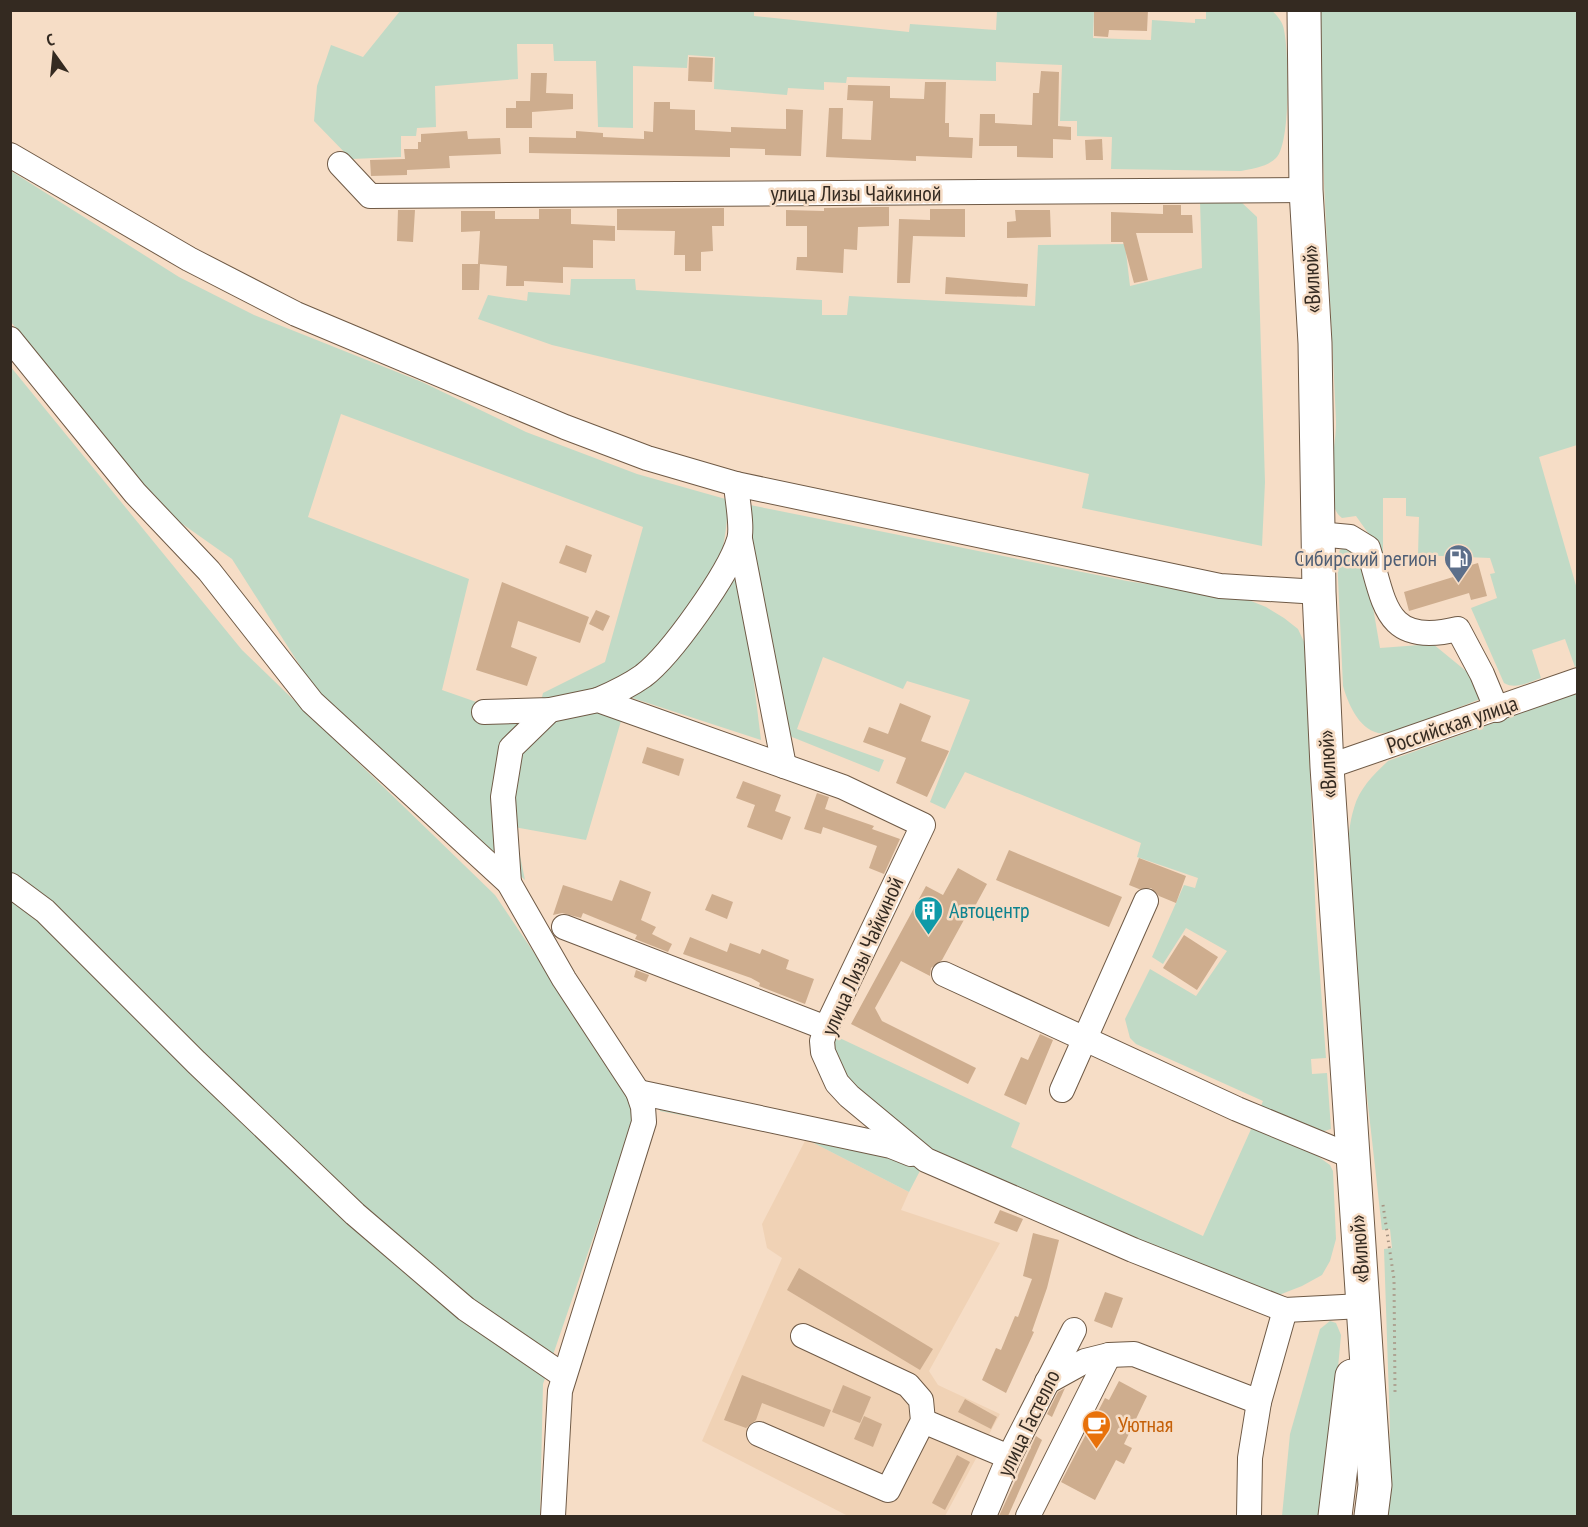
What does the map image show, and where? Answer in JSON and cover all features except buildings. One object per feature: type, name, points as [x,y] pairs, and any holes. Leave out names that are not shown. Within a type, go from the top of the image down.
[{"type":"highway","name":"«Вилюй»","points":[[1304,10],[1306,190],[1315,343],[1319,592],[1327,767],[1375,1485],[1371,1516]]},
{"type":"highway","points":[[1335,1516],[1362,1306]]},
{"type":"street","points":[[10,155],[189,259],[296,314],[565,427],[647,458],[736,484],[1220,585],[1319,592]]},
{"type":"street","name":"улица Лизы Чайкиной","points":[[340,164],[370,196],[1306,190]]},
{"type":"street","points":[[10,339],[135,493],[208,571],[312,702],[509,883],[564,980],[638,1092],[643,1107],[644,1122],[560,1391],[553,1516]]},
{"type":"street","points":[[736,484],[740,539],[784,766]]},
{"type":"street","points":[[1318,534],[1350,537],[1368,548],[1394,622],[1402,628],[1419,632],[1458,629],[1482,674],[1497,710]]},
{"type":"street","points":[[484,712],[550,710],[598,700],[637,680],[660,661],[676,643],[719,578],[740,539]]},
{"type":"street","name":"Российская улица","points":[[1327,767],[1497,710],[1578,680]]},
{"type":"street","name":"улица Лизы Чайкиной","points":[[598,700],[843,787],[923,825],[826,1028],[822,1041],[823,1052],[837,1083],[849,1096],[926,1160],[1133,1250],[1285,1310]]},
{"type":"street","points":[[509,883],[503,797],[511,748],[550,710]]},
{"type":"street","points":[[10,885],[45,911],[196,1062],[355,1214],[466,1309],[564,1376]]},
{"type":"street","points":[[1062,1090],[1146,901]]},
{"type":"street","points":[[564,927],[826,1028]]},
{"type":"street","points":[[944,974],[1237,1109],[1353,1157]]},
{"type":"street","points":[[638,1092],[891,1146],[926,1160]]},
{"type":"street","points":[[1249,1516],[1250,1458],[1258,1402],[1285,1310],[1362,1306]]},
{"type":"street","name":"улица Гастелло","points":[[984,1516],[1009,1457],[1074,1330]]},
{"type":"street","points":[[759,1434],[888,1490],[922,1421],[921,1400],[908,1385],[803,1336]]},
{"type":"street","points":[[1047,1382],[1085,1361],[1109,1355],[1134,1354],[1258,1402]]},
{"type":"street","points":[[1028,1516],[1109,1355]]},
{"type":"street","points":[[922,1421],[1009,1457]]},
{"type":"shaded area","points":[[806,1139],[909,1192],[901,1210],[1000,1243],[929,1371],[938,1385],[1000,1414],[945,1516],[848,1516],[702,1441],[782,1258],[767,1248],[762,1224]]},
{"type":"green space","points":[[754,10],[754,16],[909,32],[910,24],[996,30],[997,11],[1094,10],[1093,38],[1151,40],[1152,20],[1195,23],[1195,19],[1206,19],[1206,11],[1271,10],[1283,27],[1286,41],[1288,97],[1281,149],[1276,158],[1268,164],[1241,171],[1111,169],[1112,137],[1077,136],[1077,121],[1060,121],[1062,65],[996,62],[996,81],[847,77],[846,83],[824,82],[824,90],[788,88],[787,95],[714,89],[715,57],[688,55],[687,68],[633,66],[633,128],[598,127],[596,61],[554,61],[553,44],[517,44],[518,79],[435,86],[436,127],[417,128],[416,136],[401,136],[401,157],[351,159],[314,121],[317,86],[331,45],[363,57],[400,11]]},
{"type":"green space","points":[[1319,11],[1577,11],[1577,445],[1539,457],[1577,589],[1577,666],[1575,667],[1565,639],[1532,650],[1541,678],[1518,686],[1504,683],[1471,608],[1497,598],[1490,574],[1495,573],[1490,558],[1418,555],[1419,517],[1406,516],[1406,498],[1383,498],[1383,554],[1356,516],[1342,518],[1336,511],[1331,487],[1336,421],[1323,165]]},
{"type":"green space","points":[[11,171],[179,277],[254,315],[422,382],[526,432],[637,474],[729,500],[723,546],[714,572],[685,615],[646,659],[621,679],[602,688],[541,701],[543,693],[605,662],[643,527],[341,414],[308,517],[469,579],[442,690],[485,705],[588,709],[621,721],[586,840],[514,827],[525,880],[318,694],[232,559],[164,511],[11,322]]},
{"type":"green space","points":[[1200,201],[1240,201],[1257,217],[1265,482],[1262,546],[1082,508],[1089,474],[552,345],[478,319],[488,295],[527,301],[528,292],[570,295],[571,279],[635,279],[636,290],[822,300],[822,315],[847,315],[849,296],[1035,306],[1038,245],[1125,244],[1130,286],[1202,268]]},
{"type":"green space","points":[[10,366],[242,650],[495,895],[638,1107],[543,1384],[540,1516],[11,1516]]},
{"type":"green space","points":[[745,504],[1127,581],[1246,599],[1266,607],[1298,629],[1305,644],[1316,922],[1326,1058],[1311,1059],[1312,1074],[1327,1073],[1331,1129],[1318,1133],[1259,1111],[1263,1101],[1136,1044],[1130,1038],[1125,1019],[1150,969],[1196,996],[1227,951],[1186,928],[1163,964],[1152,957],[1184,885],[1195,888],[1198,878],[1137,857],[1141,843],[965,772],[945,809],[930,802],[970,700],[907,681],[903,689],[823,657],[797,729],[884,760],[879,772],[792,737],[782,723]]},
{"type":"green space","points":[[1352,544],[1366,567],[1380,648],[1433,644],[1477,680],[1480,699],[1444,714],[1386,733],[1371,730],[1359,720],[1343,686],[1337,557],[1340,550]]},
{"type":"green space","points":[[738,554],[761,740],[623,695]]},
{"type":"green space","points":[[1577,693],[1577,1516],[1384,1516],[1388,1496],[1390,1428],[1384,1249],[1392,1248],[1390,1229],[1382,1230],[1360,1031],[1348,873],[1351,820],[1356,801],[1363,788],[1388,761]]},
{"type":"green space","points":[[829,1033],[1020,1123],[1011,1147],[1203,1236],[1252,1127],[1309,1150],[1330,1165],[1333,1171],[1336,1239],[1330,1261],[1322,1275],[1279,1295],[1250,1291],[924,1150],[838,1075]]},
{"type":"green space","points":[[657,1104],[923,1165],[909,1192],[806,1139],[660,1111]]},
{"type":"green space","points":[[1330,1321],[1336,1323],[1341,1335],[1325,1509],[1323,1516],[1282,1516],[1290,1434],[1320,1329]]},
{"type":"place","name":"Сибирский регион","points":[[1458,584]]},
{"type":"place","name":"Автоцентр","points":[[928,936]]},
{"type":"place","name":"Уютная","points":[[1097,1450]]}]
